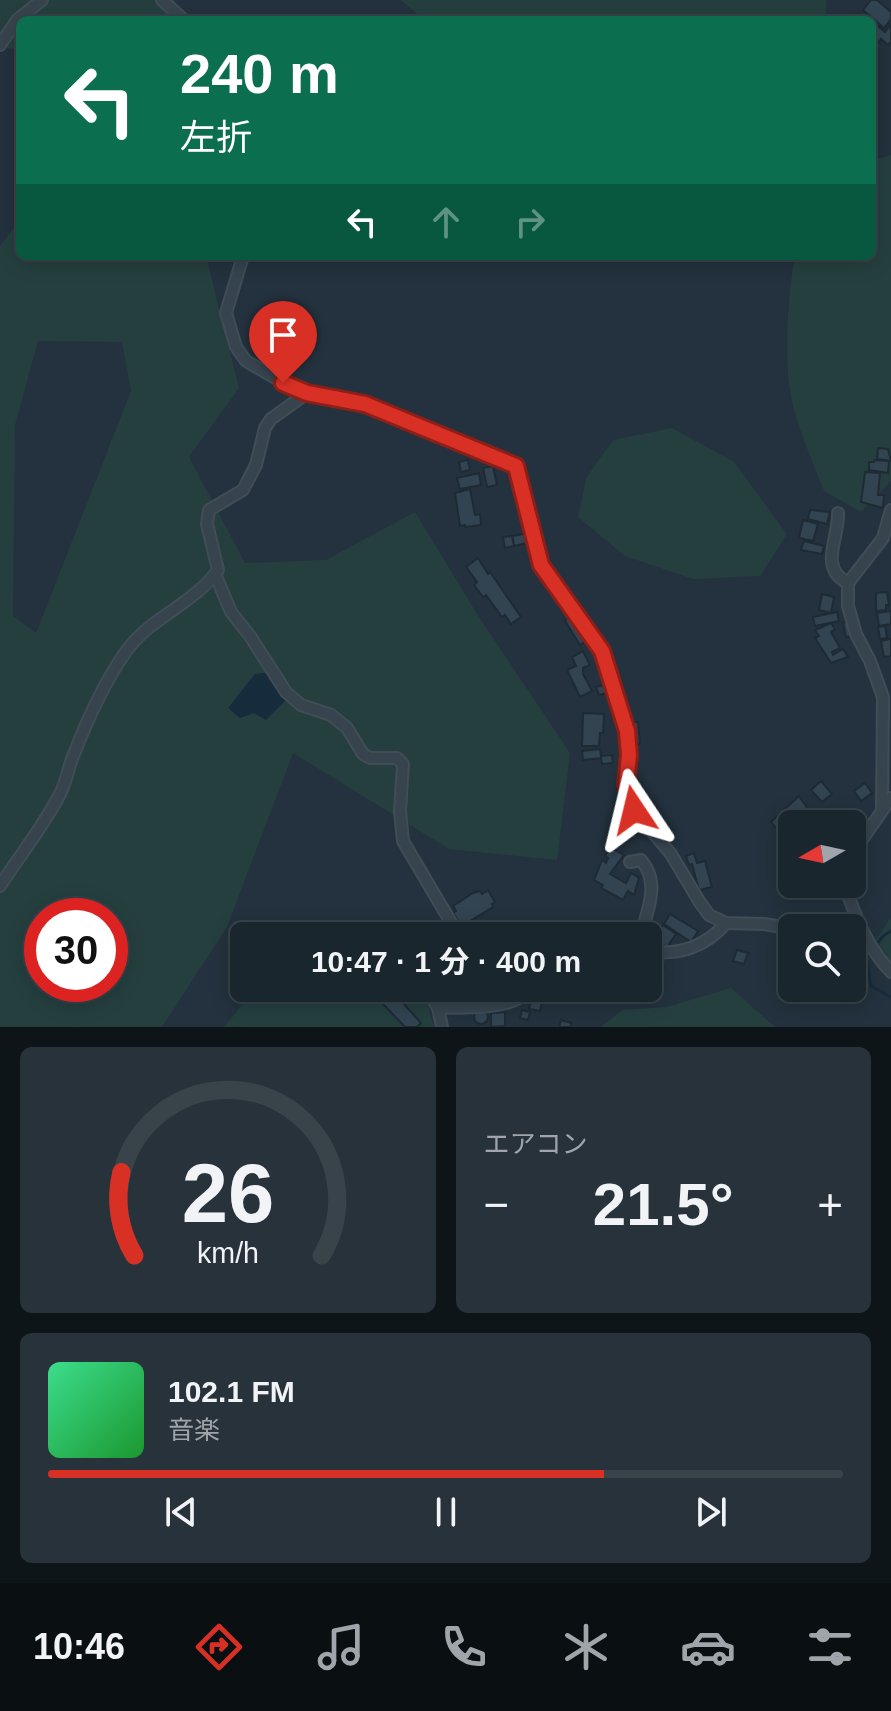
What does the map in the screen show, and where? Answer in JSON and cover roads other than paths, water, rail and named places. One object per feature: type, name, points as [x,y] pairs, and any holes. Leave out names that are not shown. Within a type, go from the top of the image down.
[{"type":"street","points":[[22,16],[42,0]]},
{"type":"street","points":[[162,0],[180,16]]},
{"type":"street","points":[[0,45],[16,21]]},
{"type":"street","points":[[242,260],[226,313],[236,347],[246,361],[289,386],[307,393],[365,404],[516,466],[541,565],[590,633],[607,665],[627,731],[629,755],[626,784],[634,810],[671,854],[709,915],[726,923],[778,926]]},
{"type":"street","points":[[0,886],[59,796],[102,690],[127,650],[140,635],[193,596],[218,570],[207,524],[209,510],[243,490],[256,465],[265,428],[271,419],[307,393]]},
{"type":"street","points":[[882,810],[883,697],[856,634],[848,606],[848,583],[883,538],[891,510]]},
{"type":"street","points":[[838,513],[839,527],[831,553],[831,568],[838,578],[848,583]]},
{"type":"street","points":[[215,574],[231,612],[286,692],[301,705],[331,715],[347,728],[363,754],[370,758],[397,758],[403,764],[400,811],[403,841],[451,922]]},
{"type":"street","points":[[866,833],[891,798]]},
{"type":"street","points":[[630,862],[641,860],[648,868],[652,883],[645,922]]},
{"type":"street","points":[[662,951],[685,952],[719,931],[726,923]]},
{"type":"street","points":[[866,937],[891,972]]},
{"type":"street","points":[[434,1002],[438,1008]]},
{"type":"street","points":[[436,1002],[442,1027]]},
{"type":"street","points":[[459,1002],[459,1007]]},
{"type":"street","points":[[438,1008],[513,1002]]},
{"type":"water","points":[[270,672],[287,699],[266,720],[254,713],[240,718],[228,708],[255,674]]},
{"type":"waterway","points":[[891,931],[883,936],[866,958],[871,986],[891,997]]}]
